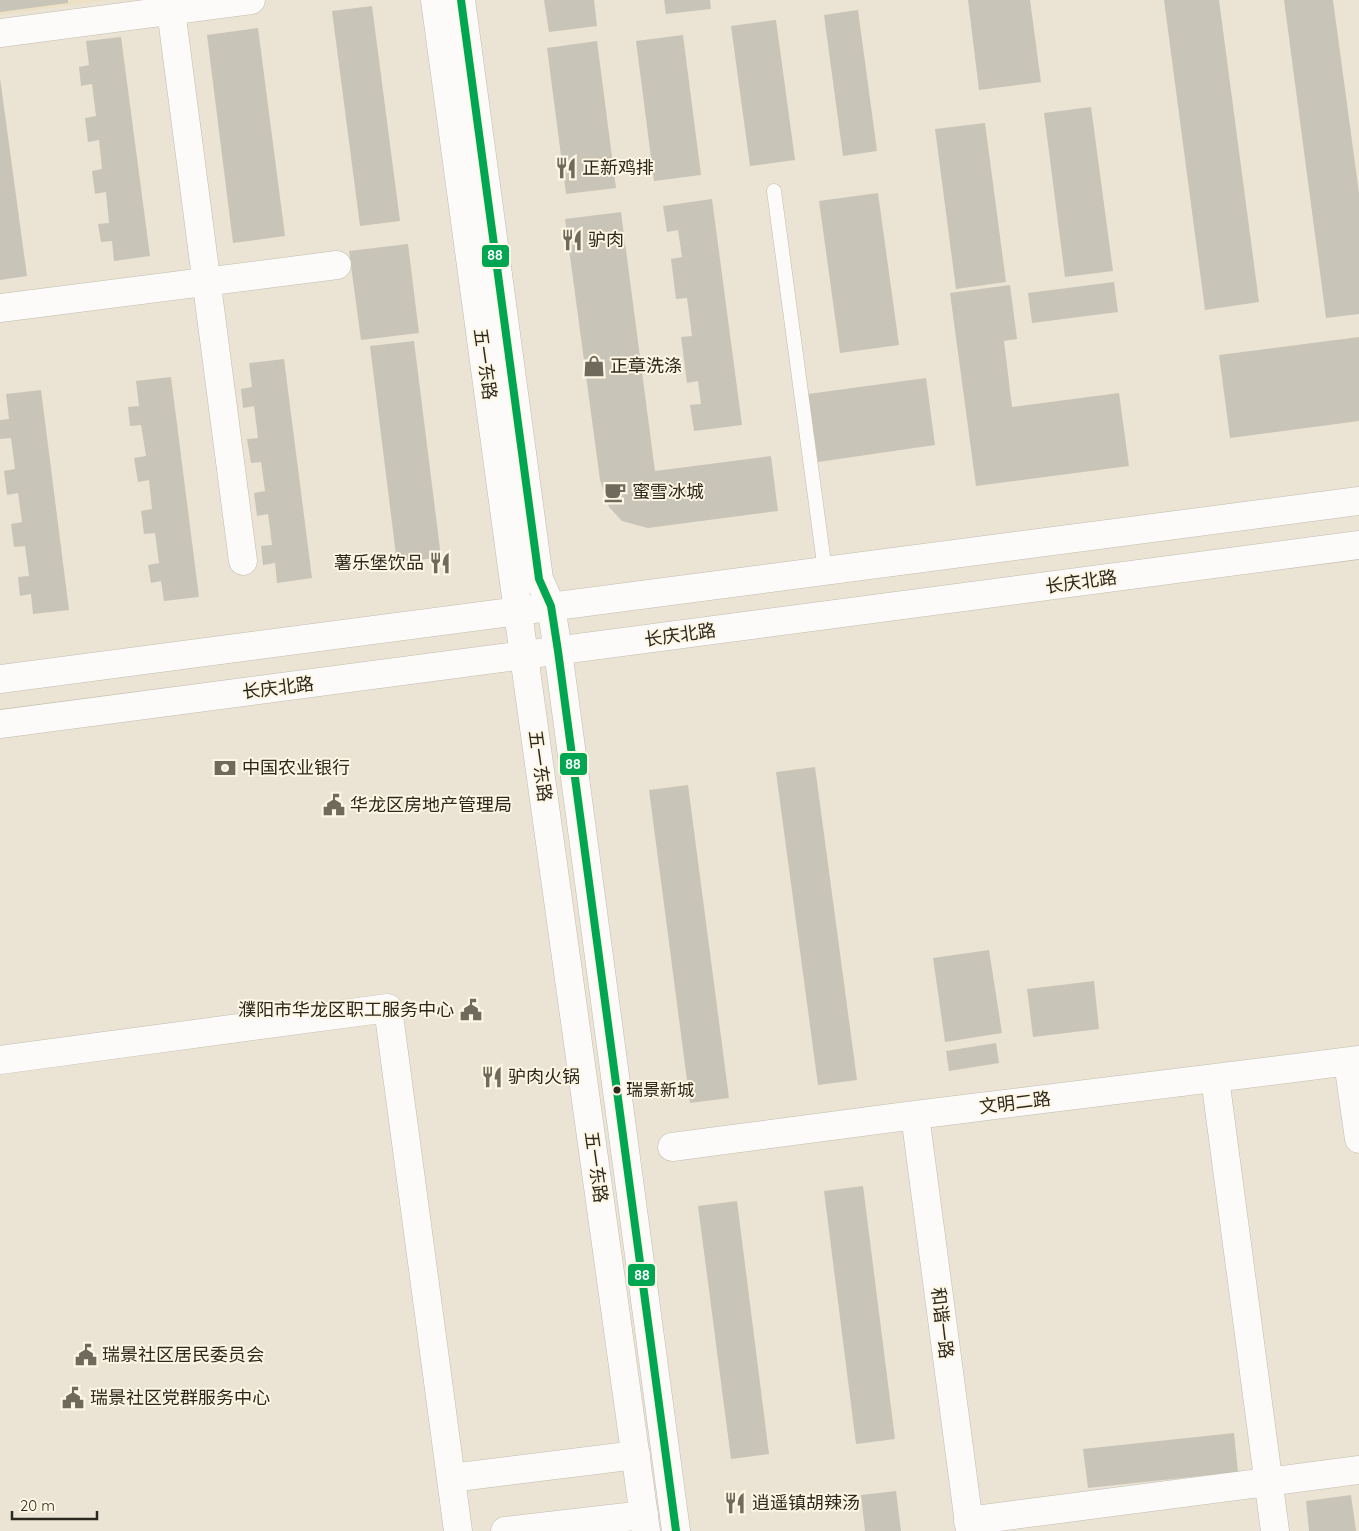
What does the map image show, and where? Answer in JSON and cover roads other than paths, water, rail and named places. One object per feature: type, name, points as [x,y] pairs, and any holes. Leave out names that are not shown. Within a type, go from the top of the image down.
[{"type":"street","points":[[0,33],[251,0]]},
{"type":"street","name":"五一东路","points":[[435,0],[645,1523]]},
{"type":"street","name":"五一东路","points":[[462,0],[539,579],[551,606],[558,651],[676,1531]]},
{"type":"street","points":[[171,10],[243,561]]},
{"type":"street","points":[[0,308],[337,264]]},
{"type":"street","points":[[0,679],[1359,500]]},
{"type":"street","name":"长庆北路","points":[[0,724],[1359,545]]},
{"type":"street","points":[[0,1060],[388,1008],[458,1531]]},
{"type":"street","points":[[1354,1061],[1359,1139]]},
{"type":"street","name":"文明二路","points":[[672,1147],[1354,1061]]},
{"type":"street","points":[[1215,1078],[1275,1531]]},
{"type":"street","name":"和谐一路","points":[[915,1115],[969,1526]]},
{"type":"street","points":[[451,1478],[636,1455]]},
{"type":"street","points":[[969,1526],[1359,1470]]},
{"type":"street","points":[[505,1531],[645,1523]]},
{"type":"lane","points":[[774,191],[825,571]]},
{"type":"place","name":"正新鸡排","points":[[566,168]]},
{"type":"place","name":"驴肉","points":[[572,240]]},
{"type":"place","name":"正章洗涤","points":[[594,366]]},
{"type":"place","name":"蜜雪冰城","points":[[615,492]]},
{"type":"place","name":"薯乐堡饮品","points":[[440,563]]},
{"type":"place","name":"中国农业银行","points":[[225,768]]},
{"type":"place","name":"华龙区房地产管理局","points":[[334,805]]},
{"type":"place","name":"濮阳市华龙区职工服务中心","points":[[471,1010]]},
{"type":"place","name":"驴肉火锅","points":[[492,1077]]},
{"type":"place","name":"瑞景新城","points":[[617,1090]]},
{"type":"place","name":"瑞景社区居民委员会","points":[[86,1355]]},
{"type":"place","name":"瑞景社区党群服务中心","points":[[73,1398]]},
{"type":"place","name":"逍遥镇胡辣汤","points":[[735,1503]]}]
